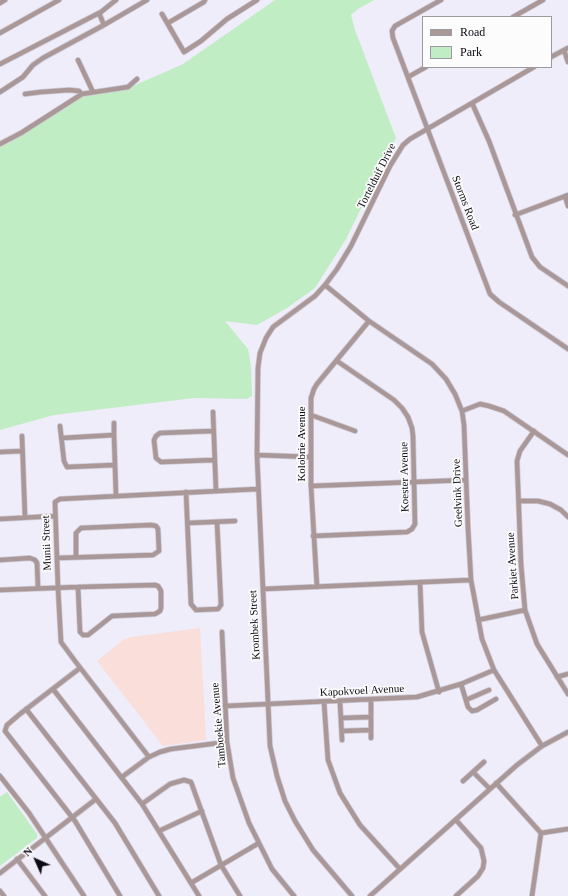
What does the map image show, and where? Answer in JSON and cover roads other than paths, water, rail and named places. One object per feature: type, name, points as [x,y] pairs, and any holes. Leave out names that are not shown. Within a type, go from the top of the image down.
[{"type":"street","points":[[0,3],[5,0]]},
{"type":"street","points":[[0,33],[59,0]]},
{"type":"street","points":[[0,64],[99,13],[116,0]]},
{"type":"street","points":[[0,92],[23,77],[33,65],[43,58],[147,0]]},
{"type":"street","points":[[168,23],[205,0]]},
{"type":"street","points":[[162,14],[184,52],[201,41],[227,19],[257,0]]},
{"type":"street","name":"Storms Road","points":[[441,0],[398,24],[393,29],[392,34],[490,294],[499,302],[568,349]]},
{"type":"street","points":[[515,16],[543,0]]},
{"type":"street","points":[[99,13],[104,25]]},
{"type":"street","points":[[552,56],[566,49],[568,62]]},
{"type":"street","points":[[78,60],[93,92]]},
{"type":"street","points":[[408,77],[424,68]]},
{"type":"street","name":"Tortelduif Drive","points":[[270,331],[283,319],[315,296],[325,285],[351,246],[398,151],[406,142],[532,68]]},
{"type":"street","points":[[0,144],[21,133],[82,94],[128,87],[137,79]]},
{"type":"street","points":[[25,94],[69,90],[79,91],[82,94]]},
{"type":"street","points":[[472,103],[534,261],[544,270],[568,286]]},
{"type":"street","points":[[515,215],[566,196],[568,206]]},
{"type":"street","name":"Geelvink Drive","points":[[325,285],[369,321],[427,360],[438,369],[452,388],[462,411],[465,433],[471,580],[484,644],[494,670],[542,746]]},
{"type":"street","name":"Kolobrie Avenue","points":[[317,587],[311,486],[311,398],[314,389],[369,321]]},
{"type":"street","name":"Krombek Street","points":[[270,331],[263,342],[258,361],[257,455],[269,733],[272,757],[288,807],[298,827],[310,845],[352,896]]},
{"type":"street","name":"Koester Avenue","points":[[314,536],[409,532],[415,524],[412,428],[405,412],[394,400],[336,361]]},
{"type":"street","points":[[462,411],[476,405],[488,406],[504,411],[568,454]]},
{"type":"street","points":[[213,412],[216,491]]},
{"type":"street","points":[[311,415],[355,431]]},
{"type":"street","points":[[114,423],[111,435],[115,465],[116,496]]},
{"type":"street","points":[[60,426],[64,461],[67,467],[115,465]]},
{"type":"street","points":[[213,431],[160,433],[154,440],[156,458],[161,462],[214,460]]},
{"type":"street","name":"Parkiet Avenue","points":[[534,431],[520,451],[518,458],[521,564],[525,610],[537,644],[568,694]]},
{"type":"street","points":[[62,438],[111,435]]},
{"type":"street","points":[[22,436],[25,518]]},
{"type":"street","points":[[0,452],[22,451]]},
{"type":"street","points":[[257,455],[311,456]]},
{"type":"street","points":[[311,486],[466,480]]},
{"type":"street","name":"Munii Street","points":[[149,757],[61,642],[55,503],[60,499],[258,489]]},
{"type":"street","points":[[186,492],[191,604],[194,609],[218,609],[221,604],[217,522]]},
{"type":"street","points":[[519,501],[538,501],[550,504],[561,510],[568,517]]},
{"type":"street","points":[[0,519],[55,516]]},
{"type":"street","points":[[188,523],[235,521]]},
{"type":"street","points":[[57,558],[154,554],[158,552],[159,549],[158,531],[154,526],[81,528],[76,533],[76,557]]},
{"type":"street","points":[[0,560],[30,558],[35,560],[37,563],[38,588]]},
{"type":"street","points":[[263,589],[471,580]]},
{"type":"street","points":[[420,582],[422,632],[439,692]]},
{"type":"street","points":[[0,590],[38,588],[157,585],[160,591],[161,608],[160,611],[155,614],[112,616],[88,635],[82,636],[80,632],[78,587]]},
{"type":"street","points":[[478,620],[525,610]]},
{"type":"street","name":"Tamboekie Avenue","points":[[222,632],[227,742],[235,786],[249,823],[274,872],[294,896]]},
{"type":"street","points":[[80,668],[26,709],[6,727],[5,730],[72,817],[120,896]]},
{"type":"street","name":"Kapokvoel Avenue","points":[[225,706],[340,702],[417,697],[439,692],[494,670]]},
{"type":"street","points":[[557,677],[568,674]]},
{"type":"street","points":[[461,684],[469,708],[473,711],[496,699]]},
{"type":"street","points":[[53,689],[142,804],[199,896]]},
{"type":"street","points":[[466,700],[489,690]]},
{"type":"street","points":[[371,700],[372,738]]},
{"type":"street","points":[[324,702],[328,760],[340,793],[360,825],[400,869]]},
{"type":"street","points":[[340,702],[342,740]]},
{"type":"street","points":[[26,709],[117,826],[159,896]]},
{"type":"street","points":[[341,718],[371,717]]},
{"type":"street","points":[[342,731],[371,730]]},
{"type":"street","points":[[370,896],[496,783],[542,746],[568,732]]},
{"type":"street","points":[[122,777],[149,757],[168,749],[227,742]]},
{"type":"street","points":[[463,781],[484,762]]},
{"type":"street","points":[[474,772],[490,789]]},
{"type":"street","points":[[0,776],[29,813],[84,896]]},
{"type":"street","points":[[142,804],[168,786],[186,780],[191,783],[221,865],[240,896]]},
{"type":"street","points":[[496,783],[541,833]]},
{"type":"street","points":[[0,873],[96,798]]},
{"type":"street","points":[[159,831],[202,812]]},
{"type":"street","points":[[456,820],[481,848],[484,861],[483,868],[478,876],[456,896]]},
{"type":"street","points":[[541,833],[568,829]]},
{"type":"street","points":[[532,896],[541,833]]},
{"type":"street","points":[[191,883],[259,843]]},
{"type":"street","points":[[17,859],[45,896]]},
{"type":"street","points":[[0,891],[4,896]]}]
